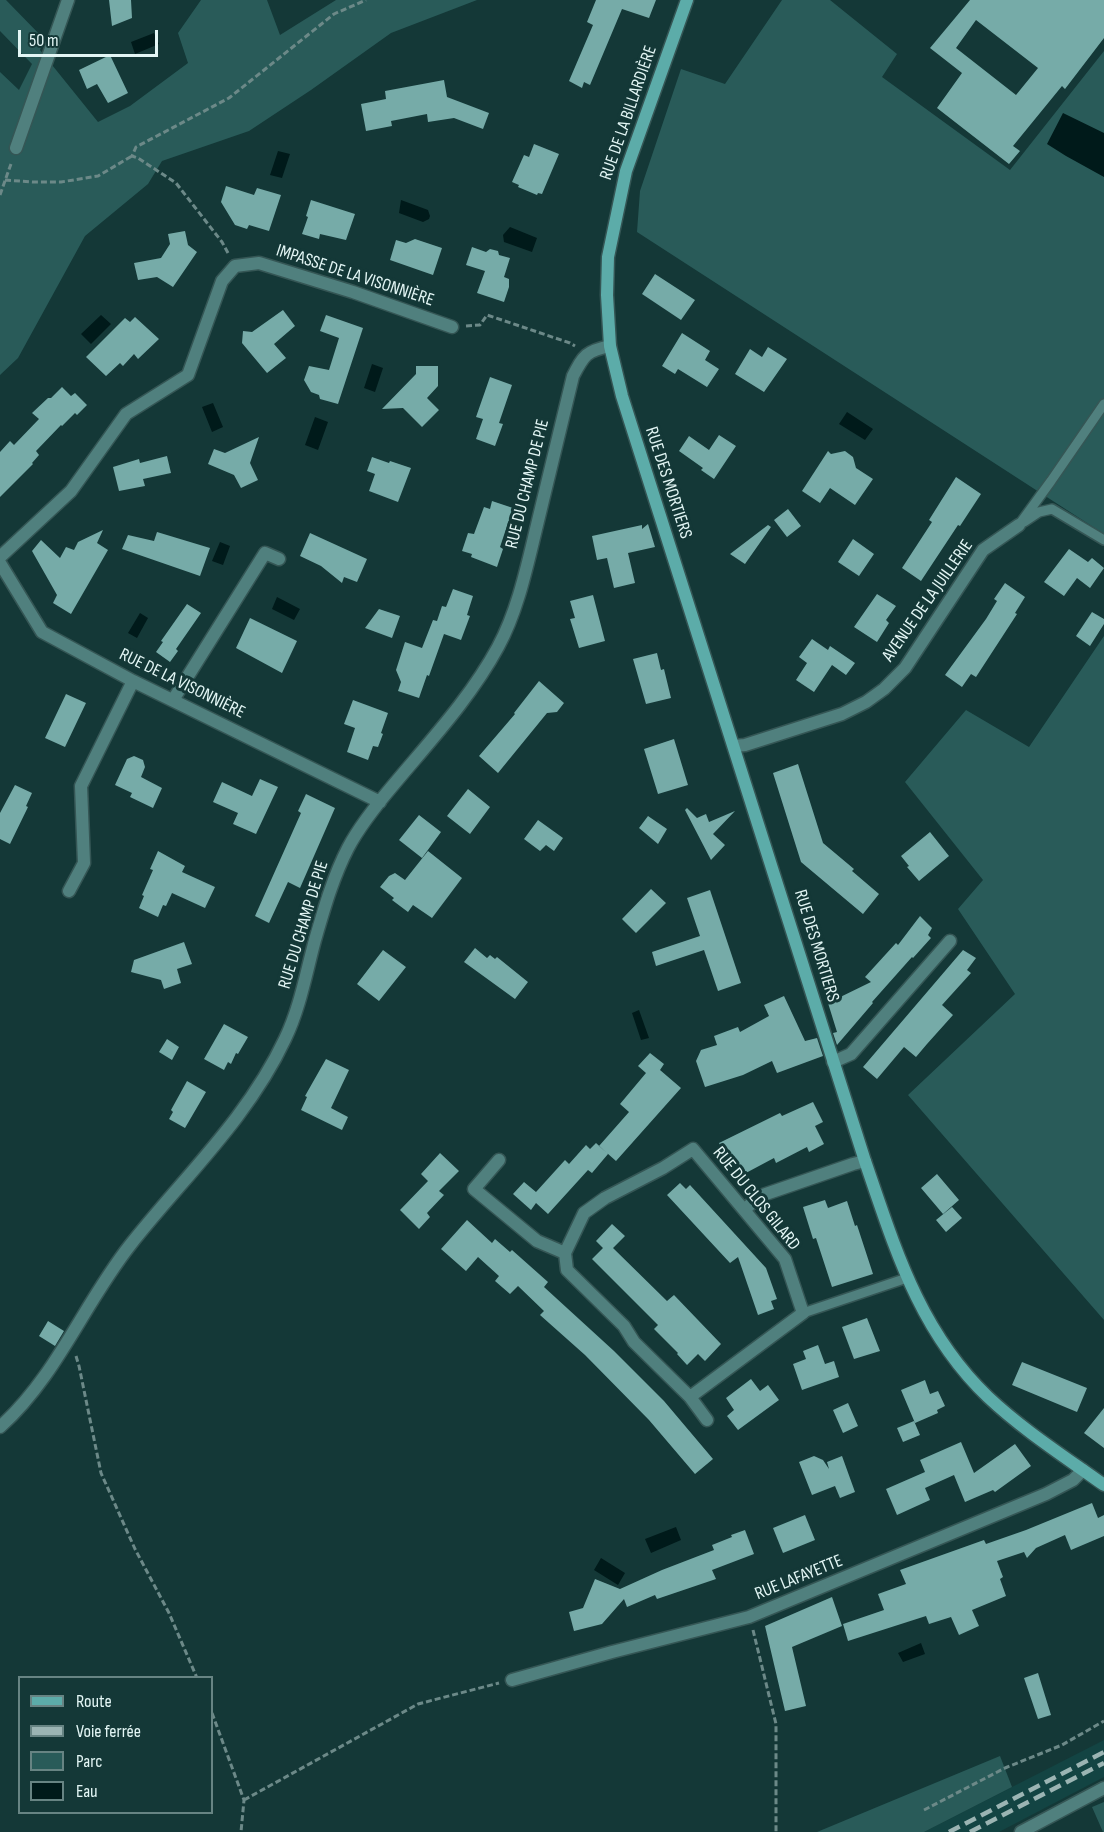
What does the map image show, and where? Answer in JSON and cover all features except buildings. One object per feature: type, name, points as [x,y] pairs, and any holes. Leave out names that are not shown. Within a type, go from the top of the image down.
[{"type":"street","points":[[16,148],[68,0]]},
{"type":"street","name":"RUE DE LA BILLARDIÈRE","points":[[610,346],[607,295],[608,257],[626,171],[687,0]]},
{"type":"street","name":"IMPASSE DE LA VISONNIÈRE","points":[[235,266],[259,263],[353,292],[452,327]]},
{"type":"street","points":[[0,556],[71,490],[126,414],[188,375],[222,281],[235,266]]},
{"type":"street","points":[[586,354],[610,346]]},
{"type":"street","name":"RUE DES MORTIERS","points":[[610,346],[622,396],[833,1062],[865,1161],[907,1278],[930,1324],[946,1349],[988,1397],[1017,1422],[1104,1485]]},
{"type":"street","name":"RUE DU CHAMP DE PIE","points":[[0,1427],[38,1386],[69,1341],[101,1286],[131,1244],[247,1105],[270,1070],[287,1035],[301,995],[331,887],[349,847],[380,802],[468,694],[499,646],[514,611],[530,556],[573,376],[586,354]]},
{"type":"street","name":"AVENUE DE LA JUILLERIE","points":[[734,746],[745,745],[842,714],[866,702],[884,689],[905,669],[983,550],[1019,525]]},
{"type":"street","points":[[173,700],[265,553],[279,559]]},
{"type":"street","name":"RUE DE LA VISONNIÈRE","points":[[0,563],[42,632],[133,681],[380,802]]},
{"type":"street","points":[[69,891],[84,863],[81,786],[133,681]]},
{"type":"street","points":[[833,1062],[852,1054],[950,941]]},
{"type":"street","name":"RUE DU CLOS GILARD","points":[[565,1253],[584,1213],[693,1149],[785,1258],[803,1313]]},
{"type":"street","points":[[499,1160],[474,1189],[537,1241],[565,1253],[567,1270],[624,1326],[634,1342],[690,1397],[707,1420]]},
{"type":"street","points":[[744,1210],[760,1196],[865,1161]]},
{"type":"street","points":[[690,1397],[803,1313]]},
{"type":"street","name":"RUE LAFAYETTE","points":[[512,1680],[749,1617],[1046,1494],[1073,1480],[1083,1470]]},
{"type":"street","points":[[1021,1832],[1104,1788]]},
{"type":"lane","points":[[1019,525],[1104,404]]},
{"type":"lane","points":[[1019,525],[1039,512],[1052,509],[1104,540]]},
{"type":"lane","points":[[803,1313],[907,1278]]},
{"type":"path","points":[[5,180],[61,182],[98,176],[132,156],[136,147],[229,98],[334,14],[366,0]]},
{"type":"path","points":[[0,195],[16,148]]},
{"type":"path","points":[[132,156],[176,183],[222,242],[235,266]]},
{"type":"path","points":[[452,327],[480,325],[487,315],[570,343],[586,354]]},
{"type":"path","points":[[69,1341],[79,1366],[101,1473],[135,1550],[169,1613],[197,1676]]},
{"type":"path","points":[[749,1617],[776,1724],[776,1832]]},
{"type":"path","points":[[244,1800],[418,1704],[512,1680]]},
{"type":"path","points":[[213,1716],[244,1800],[241,1832]]},
{"type":"path","points":[[924,1810],[1005,1768],[1062,1745],[1104,1721]]},
{"type":"shaded area","points":[[1104,1740],[1104,1777],[999,1832],[924,1832]]},
{"type":"green space","points":[[0,0],[6,0],[44,39],[40,50],[98,122],[130,106],[188,63],[178,33],[201,0],[267,0],[280,35],[336,0],[477,0],[391,33],[249,131],[162,161],[148,184],[85,236],[18,358],[0,375],[0,72],[19,90],[32,64],[0,31]]},
{"type":"green space","points":[[782,0],[830,0],[897,54],[882,77],[1010,170],[1104,51],[1104,534],[637,232],[640,191],[681,69],[725,84]]},
{"type":"green space","points":[[1104,636],[1104,1320],[908,1095],[1015,994],[958,909],[983,880],[905,782],[966,710],[1029,747]]},
{"type":"green space","points":[[1000,1756],[1012,1787],[924,1832],[817,1832]]},
{"type":"green space","points":[[1104,1802],[1104,1832],[1103,1832],[1092,1807]]},
{"type":"water","points":[[154,33],[159,44],[135,54],[131,42]]},
{"type":"water","points":[[1063,113],[1104,133],[1104,177],[1047,144]]},
{"type":"water","points":[[278,151],[290,154],[282,178],[270,175]]},
{"type":"water","points":[[401,200],[428,210],[429,219],[423,222],[399,213]]},
{"type":"water","points":[[510,227],[537,238],[532,252],[504,242],[503,235]]},
{"type":"water","points":[[101,315],[111,324],[91,344],[81,334]]},
{"type":"water","points":[[372,364],[383,368],[375,392],[364,388]]},
{"type":"water","points":[[213,403],[223,427],[212,432],[202,407]]},
{"type":"water","points":[[847,412],[873,429],[865,440],[839,424]]},
{"type":"water","points":[[315,417],[328,422],[318,450],[305,445]]},
{"type":"water","points":[[220,542],[230,546],[223,565],[212,561]]},
{"type":"water","points":[[277,597],[300,609],[294,620],[272,609]]},
{"type":"water","points":[[140,613],[148,618],[137,638],[128,633]]},
{"type":"water","points":[[639,1010],[649,1038],[641,1040],[632,1013]]},
{"type":"water","points":[[676,1527],[681,1540],[651,1553],[645,1539]]},
{"type":"water","points":[[601,1558],[625,1573],[618,1585],[594,1570]]},
{"type":"water","points":[[921,1643],[925,1654],[903,1662],[898,1653]]},
{"type":"railway","points":[[949,1832],[1104,1752]]},
{"type":"railway","points":[[970,1832],[1104,1763]]}]
